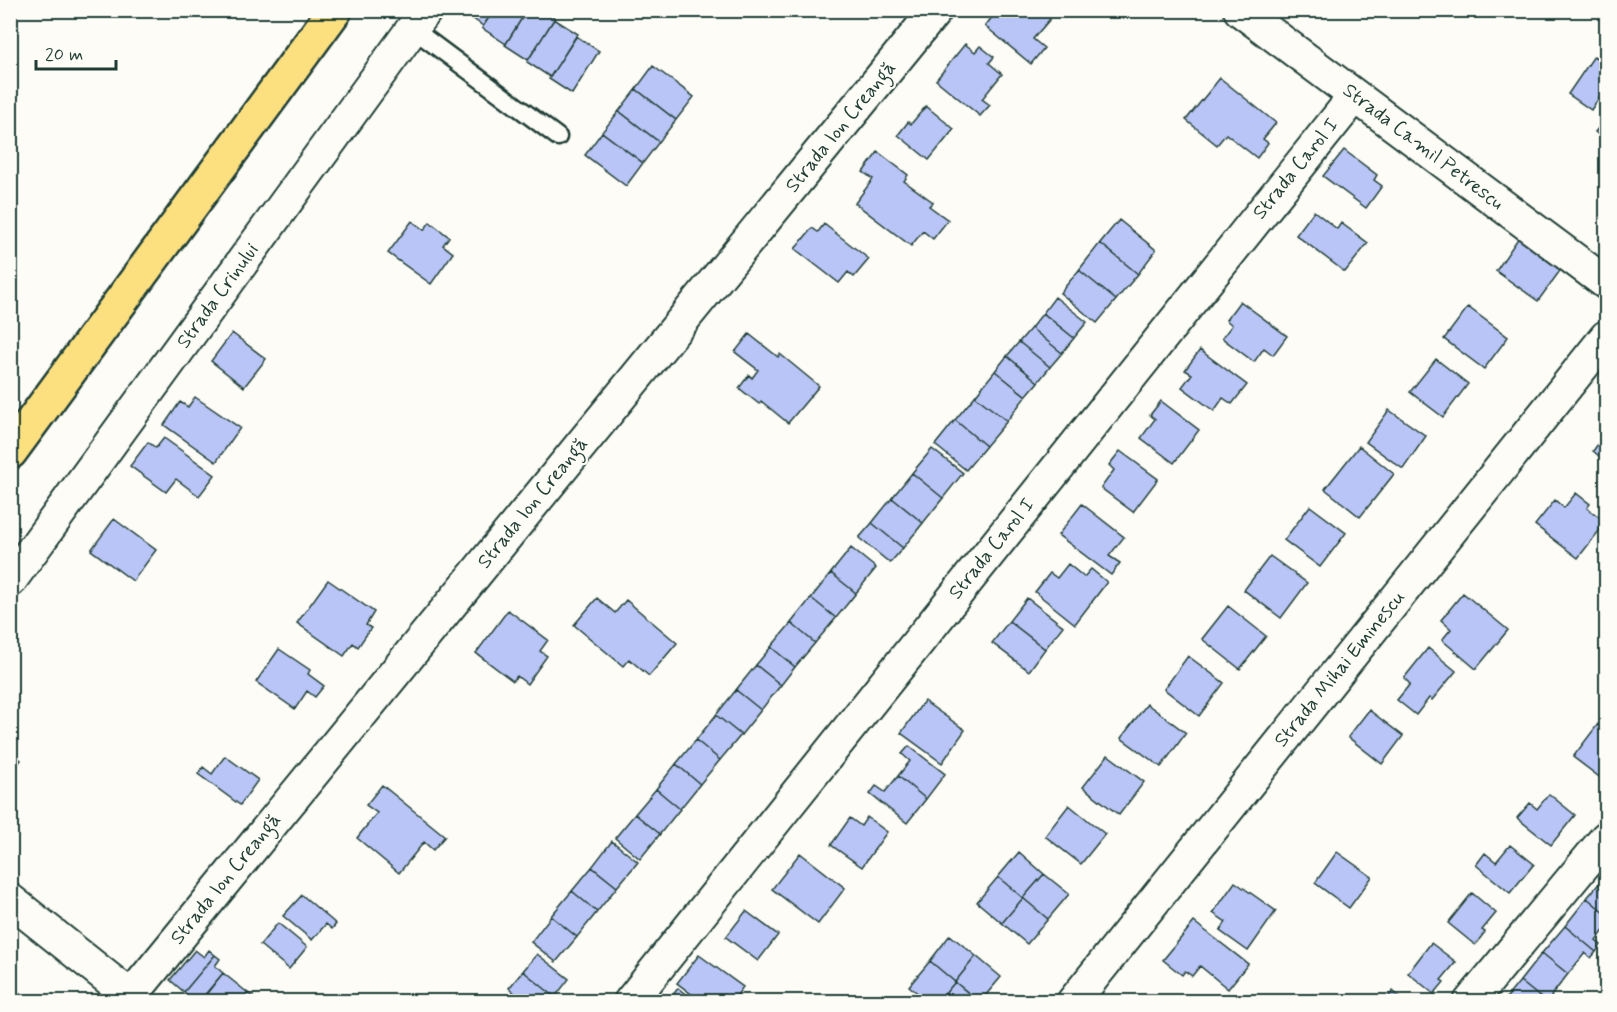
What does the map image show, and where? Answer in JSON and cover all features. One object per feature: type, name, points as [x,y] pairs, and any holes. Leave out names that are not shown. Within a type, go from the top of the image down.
[{"type":"highway","points":[[10,452],[335,10]]},
{"type":"street","name":"Strada Ion Creangă","points":[[10,900],[134,999],[936,10]]},
{"type":"street","name":"Strada Camil Petrescu","points":[[1240,10],[1355,96],[1603,272]]},
{"type":"street","name":"Strada Crinului","points":[[10,581],[419,20]]},
{"type":"street","name":"Strada Carol I","points":[[630,1002],[1355,96]]},
{"type":"street","name":"Strada Mihai Eminescu","points":[[1073,1002],[1606,337]]},
{"type":"street","points":[[1470,1002],[1606,838]]},
{"type":"lane","points":[[419,20],[558,138]]},
{"type":"building","points":[[461,10],[494,10],[483,26]]},
{"type":"building","points":[[494,10],[527,10],[506,44],[482,28]]},
{"type":"building","points":[[527,10],[543,10],[555,18],[528,60],[505,45]]},
{"type":"building","points":[[998,10],[1046,10],[1048,12],[1050,19],[1033,39],[1044,48],[1031,64],[985,26]]},
{"type":"building","points":[[554,19],[578,34],[550,77],[527,62]]},
{"type":"building","points":[[576,36],[599,51],[572,94],[549,79]]},
{"type":"building","points":[[965,44],[975,52],[980,46],[994,57],[989,63],[1002,74],[982,99],[990,105],[980,116],[936,80]]},
{"type":"building","points":[[1594,56],[1606,65],[1606,87],[1591,110],[1568,94]]},
{"type":"building","points":[[653,66],[694,97],[676,120],[636,89]]},
{"type":"building","points":[[1220,78],[1276,123],[1263,139],[1268,143],[1257,158],[1226,134],[1217,145],[1186,120]]},
{"type":"building","points":[[636,89],[676,120],[659,142],[619,111]]},
{"type":"building","points":[[926,106],[954,129],[929,160],[898,135],[908,122],[911,124]]},
{"type":"building","points":[[619,111],[659,142],[643,163],[602,132]]},
{"type":"building","points":[[1604,121],[1606,123],[1606,141],[1595,132]]},
{"type":"building","points":[[602,132],[643,163],[626,186],[585,155]]},
{"type":"building","points":[[1344,150],[1377,175],[1374,180],[1382,186],[1366,208],[1323,176]]},
{"type":"building","points":[[878,152],[908,175],[904,181],[933,202],[929,206],[948,220],[933,239],[923,231],[911,246],[855,203],[873,179],[863,172]]},
{"type":"building","points":[[1314,211],[1337,229],[1341,223],[1368,243],[1345,272],[1296,235]]},
{"type":"building","points":[[1119,220],[1156,250],[1138,274],[1100,243]]},
{"type":"building","points":[[412,221],[424,230],[430,222],[449,237],[443,245],[453,253],[431,284],[388,253]]},
{"type":"building","points":[[824,224],[869,259],[854,277],[848,272],[839,283],[795,249],[812,228],[818,232]]},
{"type":"building","points":[[1519,237],[1562,268],[1538,301],[1496,271]]},
{"type":"building","points":[[1100,243],[1138,274],[1116,300],[1079,270]]},
{"type":"building","points":[[1079,270],[1116,300],[1097,323],[1060,293]]},
{"type":"building","points":[[1055,297],[1087,322],[1074,338],[1043,313]]},
{"type":"building","points":[[1240,301],[1287,336],[1273,355],[1264,348],[1254,362],[1222,338],[1232,325],[1226,320]]},
{"type":"building","points":[[1468,307],[1508,337],[1484,369],[1444,339]]},
{"type":"building","points":[[1043,313],[1074,338],[1062,353],[1031,328]]},
{"type":"building","points":[[1031,328],[1062,353],[1050,367],[1019,342]]},
{"type":"building","points":[[232,333],[266,359],[244,387],[211,361]]},
{"type":"building","points":[[749,334],[778,357],[780,354],[819,386],[788,423],[761,401],[759,404],[739,388],[749,375],[752,378],[758,370],[735,352]]},
{"type":"building","points":[[1019,342],[1050,367],[1038,382],[1007,356]]},
{"type":"building","points":[[1200,350],[1247,385],[1232,404],[1223,398],[1214,411],[1182,387],[1192,374],[1185,370]]},
{"type":"building","points":[[1007,356],[1038,382],[1026,396],[995,371]]},
{"type":"building","points":[[1436,359],[1468,384],[1443,417],[1410,392]]},
{"type":"building","points":[[995,371],[1026,396],[1007,421],[975,396]]},
{"type":"building","points":[[975,396],[1007,421],[986,446],[955,420]]},
{"type":"building","points":[[195,397],[240,428],[216,462],[164,425],[180,402],[188,407]]},
{"type":"building","points":[[1161,401],[1199,430],[1174,463],[1141,438],[1155,419],[1150,415]]},
{"type":"building","points":[[1389,410],[1426,436],[1403,469],[1366,442]]},
{"type":"building","points":[[955,420],[986,446],[966,470],[935,445]]},
{"type":"building","points":[[1606,433],[1606,462],[1593,451]]},
{"type":"building","points":[[164,438],[215,475],[199,496],[176,479],[166,492],[130,466],[148,442],[156,448]]},
{"type":"building","points":[[1359,446],[1394,474],[1360,517],[1325,489]]},
{"type":"building","points":[[932,449],[963,473],[943,498],[912,473]]},
{"type":"building","points":[[1120,451],[1158,479],[1133,512],[1101,488],[1114,470],[1109,465]]},
{"type":"building","points":[[912,473],[943,498],[923,523],[892,498]]},
{"type":"building","points":[[1576,493],[1590,504],[1587,508],[1606,522],[1578,558],[1535,525],[1555,500],[1564,508]]},
{"type":"building","points":[[892,498],[923,523],[903,548],[872,523]]},
{"type":"building","points":[[1082,504],[1124,537],[1109,556],[1120,563],[1111,575],[1058,535]]},
{"type":"building","points":[[1310,506],[1346,533],[1320,567],[1284,540]]},
{"type":"building","points":[[114,519],[156,550],[133,581],[91,550]]},
{"type":"building","points":[[872,523],[903,548],[890,563],[859,538]]},
{"type":"building","points":[[851,548],[876,568],[856,593],[831,573]]},
{"type":"building","points":[[1270,556],[1307,583],[1281,618],[1244,590]]},
{"type":"building","points":[[1068,564],[1084,577],[1091,569],[1107,582],[1075,624],[1035,592],[1050,573],[1057,578]]},
{"type":"building","points":[[831,573],[856,593],[836,618],[811,598]]},
{"type":"building","points":[[328,580],[374,612],[366,625],[371,628],[358,647],[353,643],[344,656],[297,623]]},
{"type":"building","points":[[1463,593],[1508,630],[1476,669],[1442,640],[1451,629],[1441,620]]},
{"type":"building","points":[[597,598],[615,613],[626,600],[677,643],[649,676],[629,659],[623,666],[574,625]]},
{"type":"building","points":[[811,598],[836,618],[815,643],[791,623]]},
{"type":"building","points":[[1027,598],[1063,626],[1045,649],[1009,621]]},
{"type":"building","points":[[1228,606],[1266,636],[1240,669],[1202,639]]},
{"type":"building","points":[[508,610],[548,640],[540,651],[547,656],[527,684],[517,676],[513,681],[476,653]]},
{"type":"building","points":[[1009,621],[1045,649],[1029,671],[992,643]]},
{"type":"building","points":[[791,623],[815,643],[795,667],[771,647]]},
{"type":"building","points":[[771,647],[795,667],[781,685],[756,665]]},
{"type":"building","points":[[1428,648],[1456,671],[1432,700],[1429,698],[1416,715],[1397,700],[1410,684],[1404,678]]},
{"type":"building","points":[[279,649],[310,670],[308,674],[324,686],[315,697],[307,691],[295,709],[256,682]]},
{"type":"building","points":[[1188,656],[1224,683],[1199,716],[1164,689]]},
{"type":"building","points":[[756,665],[781,685],[761,710],[736,690]]},
{"type":"building","points":[[736,690],[761,710],[741,735],[716,715]]},
{"type":"building","points":[[924,701],[965,730],[942,763],[901,733]]},
{"type":"building","points":[[1147,704],[1186,733],[1161,767],[1121,738]]},
{"type":"building","points":[[1369,710],[1403,736],[1382,764],[1348,737]]},
{"type":"building","points":[[716,715],[741,735],[720,760],[696,740]]},
{"type":"building","points":[[1598,724],[1606,731],[1606,782],[1573,757]]},
{"type":"building","points":[[696,740],[720,760],[700,784],[676,764]]},
{"type":"building","points":[[909,746],[945,774],[926,799],[898,776],[910,761],[902,754]]},
{"type":"building","points":[[10,752],[21,760],[10,775]]},
{"type":"building","points":[[1108,755],[1144,782],[1119,815],[1083,787]]},
{"type":"building","points":[[225,756],[258,780],[240,805],[198,774],[203,767],[212,774]]},
{"type":"building","points":[[676,764],[700,784],[680,809],[656,789]]},
{"type":"building","points":[[898,776],[926,799],[907,823],[870,794],[876,786],[885,792]]},
{"type":"building","points":[[382,785],[445,836],[433,850],[424,842],[399,873],[357,838],[377,813],[366,805]]},
{"type":"building","points":[[656,789],[680,809],[660,834],[635,814]]},
{"type":"building","points":[[1549,794],[1575,815],[1551,845],[1517,818],[1530,803],[1537,809]]},
{"type":"building","points":[[1069,805],[1105,834],[1081,864],[1045,836]]},
{"type":"building","points":[[635,814],[660,834],[640,859],[615,838]]},
{"type":"building","points":[[867,817],[887,832],[862,867],[831,845],[850,818],[861,826]]},
{"type":"building","points":[[612,841],[638,862],[617,887],[592,867]]},
{"type":"building","points":[[1510,845],[1534,864],[1510,893],[1476,865],[1485,853],[1496,862]]},
{"type":"building","points":[[1019,852],[1044,874],[1023,898],[998,877]]},
{"type":"building","points":[[1337,852],[1372,877],[1349,908],[1315,883]]},
{"type":"building","points":[[800,853],[845,888],[818,924],[772,889]]},
{"type":"building","points":[[592,867],[617,887],[597,912],[572,891]]},
{"type":"building","points":[[1044,874],[1069,894],[1048,919],[1023,898]]},
{"type":"building","points":[[1606,875],[1606,914],[1587,898]]},
{"type":"building","points":[[998,877],[1023,898],[1002,923],[977,902]]},
{"type":"building","points":[[1235,882],[1276,911],[1248,951],[1220,931],[1226,922],[1213,913]]},
{"type":"building","points":[[572,891],[597,912],[577,937],[551,916]]},
{"type":"building","points":[[1472,893],[1496,913],[1482,930],[1485,932],[1475,945],[1448,923]]},
{"type":"building","points":[[302,895],[336,924],[332,929],[326,924],[312,940],[283,916]]},
{"type":"building","points":[[1023,898],[1048,919],[1027,944],[1002,923]]},
{"type":"building","points":[[1587,898],[1606,914],[1606,928],[1596,941],[1601,945],[1596,952],[1565,926]]},
{"type":"building","points":[[746,911],[778,935],[758,961],[726,937]]},
{"type":"building","points":[[551,916],[577,937],[556,962],[531,942]]},
{"type":"building","points":[[1194,922],[1248,964],[1228,989],[1200,966],[1192,976],[1185,971],[1182,975],[1163,960]]},
{"type":"building","points":[[278,923],[307,947],[289,969],[260,945]]},
{"type":"building","points":[[1565,926],[1596,952],[1591,958],[1585,953],[1568,974],[1542,953]]},
{"type":"building","points":[[950,935],[976,956],[955,982],[930,961]]},
{"type":"building","points":[[1431,943],[1456,962],[1441,980],[1444,982],[1434,994],[1408,973]]},
{"type":"building","points":[[195,950],[204,957],[209,950],[215,955],[184,992],[170,980]]},
{"type":"building","points":[[1542,953],[1568,974],[1551,996],[1555,1002],[1546,1002],[1520,981]]},
{"type":"building","points":[[537,954],[569,979],[555,997],[523,971]]},
{"type":"building","points":[[215,955],[220,959],[215,966],[223,973],[200,1002],[196,1002],[184,992]]},
{"type":"building","points":[[699,955],[743,987],[732,1002],[702,1002],[677,983]]},
{"type":"building","points":[[976,956],[1001,977],[980,1002],[955,982]]},
{"type":"building","points":[[930,961],[955,982],[938,1002],[928,1002],[909,986]]},
{"type":"building","points":[[523,971],[555,997],[551,1002],[525,1002],[509,988]]},
{"type":"building","points":[[223,973],[248,993],[241,1002],[208,1002],[203,997]]},
{"type":"building","points":[[1520,981],[1546,1002],[1503,1002]]},
{"type":"building","points":[[955,982],[979,1002],[938,1002]]},
{"type":"building","points":[[678,988],[695,1002],[668,1002]]},
{"type":"building","points":[[1393,991],[1405,1002],[1384,1002]]},
{"type":"building","points":[[248,993],[259,1002],[241,1002]]}]
